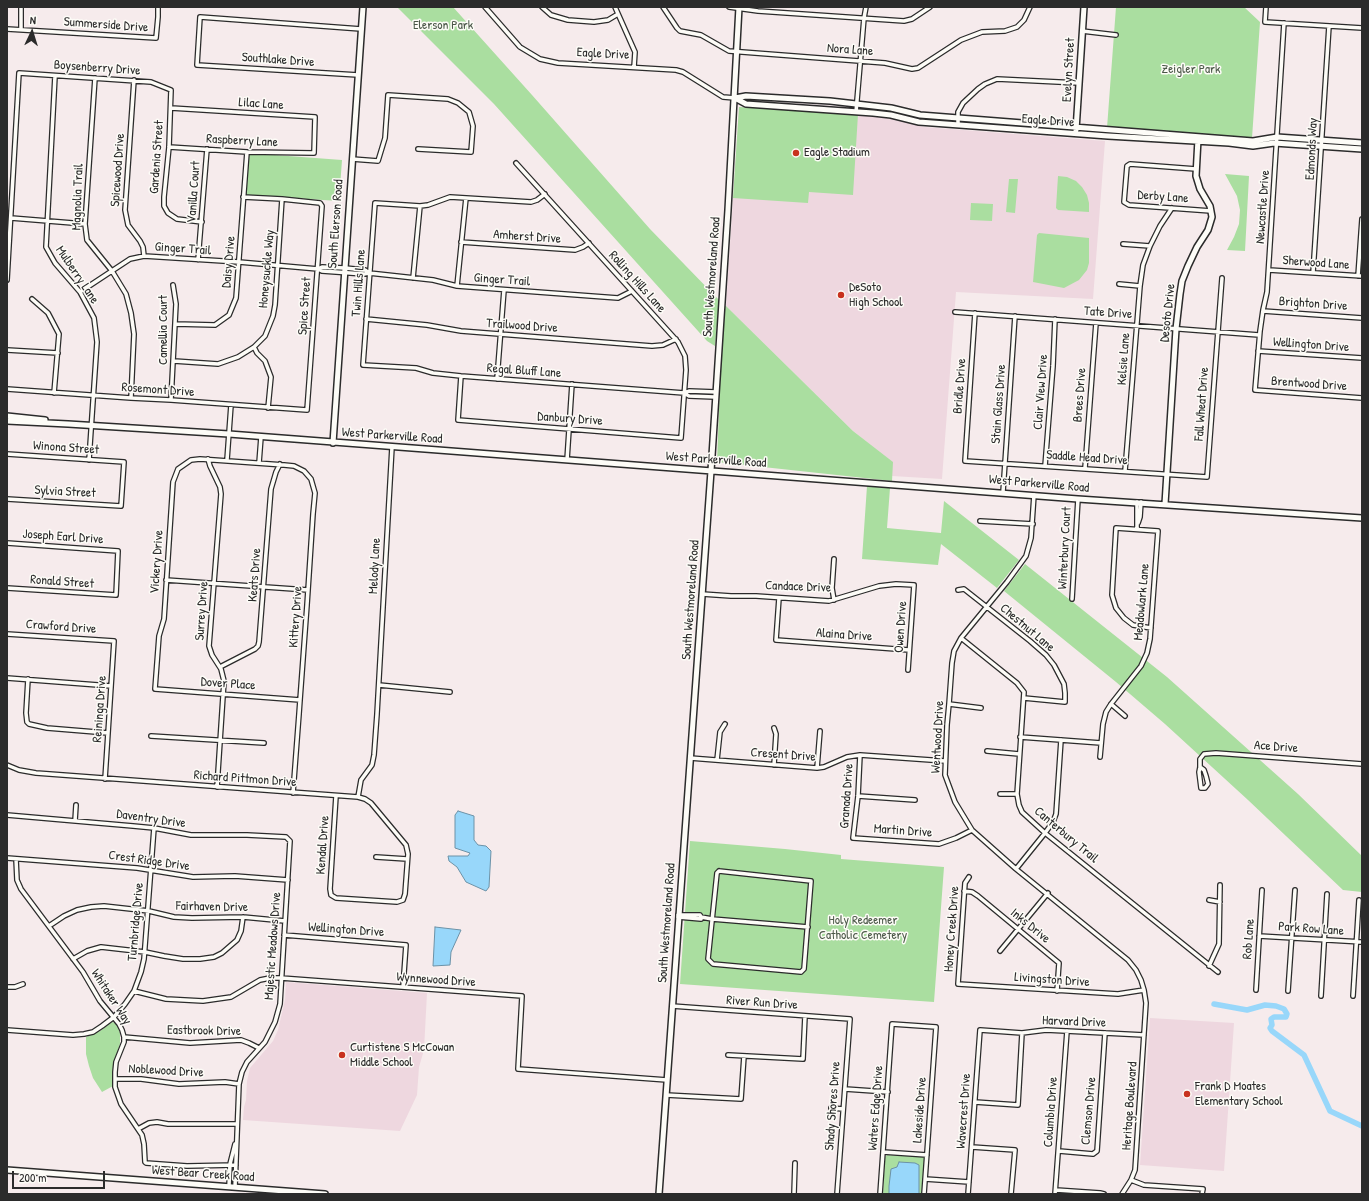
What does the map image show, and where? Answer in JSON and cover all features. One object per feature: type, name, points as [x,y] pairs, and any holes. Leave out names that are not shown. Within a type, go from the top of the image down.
[{"type":"street","points":[[21,7],[21,30]]},
{"type":"street","name":"Summerside Drive","points":[[7,29],[156,38],[158,7]]},
{"type":"street","name":"South Elerson Road","points":[[333,443],[363,7]]},
{"type":"street","points":[[542,7],[551,15],[568,20],[594,22],[608,20],[618,14]]},
{"type":"street","points":[[616,7],[635,52],[634,67]]},
{"type":"street","name":"Nora Lane","points":[[663,7],[676,28],[701,35],[726,50],[885,63],[912,69],[918,68],[962,40],[982,32],[1005,31],[1017,26],[1024,20],[1030,7]]},
{"type":"street","points":[[729,7],[904,21],[912,19],[930,7]]},
{"type":"street","points":[[856,112],[866,7]]},
{"type":"street","name":"Evelyn Street","points":[[1076,134],[1084,7]]},
{"type":"street","points":[[1266,7],[1265,22],[1362,28]]},
{"type":"street","name":"Eagle Drive","points":[[487,8],[520,46],[540,59],[558,63],[676,70],[683,72],[723,97],[735,98],[746,96],[857,104],[891,108],[920,115],[1184,135],[1253,144],[1277,140],[1322,143],[1362,143]]},
{"type":"street","name":"South Westmoreland Road","points":[[659,1194],[711,471],[735,98],[739,8]]},
{"type":"street","name":"Southlake Drive","points":[[358,75],[197,65],[200,17],[361,29]]},
{"type":"street","name":"Newcastle Drive","points":[[1255,390],[1259,335],[1266,299],[1269,270],[1284,23]]},
{"type":"street","name":"Edmonds Way","points":[[1314,273],[1329,26]]},
{"type":"street","points":[[1082,31],[1116,35]]},
{"type":"street","name":"Boysenberry Drive","points":[[13,179],[19,73],[134,80],[151,82],[171,90]]},
{"type":"street","name":"Mulberry Lane","points":[[56,76],[46,246],[55,262],[80,292],[94,318],[97,342],[89,460]]},
{"type":"street","name":"Magnolia Trail","points":[[95,78],[85,224],[87,240],[112,271],[126,294],[134,334],[131,398]]},
{"type":"street","points":[[958,125],[958,112],[970,95],[985,84],[997,79],[1079,83]]},
{"type":"street","name":"Spicewood Drive","points":[[134,80],[125,210],[128,225],[140,241],[143,247],[144,256]]},
{"type":"street","name":"Gardenia Street","points":[[171,90],[169,147],[164,206],[168,213],[177,219],[202,222]]},
{"type":"street","points":[[352,159],[378,161],[385,138],[388,95],[448,99],[458,103],[466,109],[471,117],[473,126],[471,152],[418,149]]},
{"type":"street","name":"Eagle Drive","points":[[735,98],[746,104],[856,112],[891,116],[919,122],[1110,136],[1198,138]]},
{"type":"street","name":"Lilac Lane","points":[[171,108],[315,117],[314,153]]},
{"type":"street","points":[[1020,123],[1020,129]]},
{"type":"street","points":[[1110,136],[1111,130]]},
{"type":"street","points":[[1154,138],[1184,138],[1184,135]]},
{"type":"street","points":[[1198,138],[1196,176],[1200,189],[1208,202],[1211,211]]},
{"type":"street","name":"Eagle Drive","points":[[1322,143],[1362,149]]},
{"type":"street","name":"Raspberry Lane","points":[[169,147],[247,152],[314,153]]},
{"type":"street","name":"Vanilla Court","points":[[198,260],[207,150]]},
{"type":"street","name":"Daisy Drive","points":[[175,324],[215,325],[229,315],[236,298],[247,152]]},
{"type":"street","name":"Rolling Hills Lane","points":[[516,163],[676,339],[685,356],[681,438]]},
{"type":"street","name":"Derby Lane","points":[[1196,169],[1130,164],[1127,166],[1124,202],[1126,204],[1211,211]]},
{"type":"street","points":[[7,178],[13,179],[7,280]]},
{"type":"street","points":[[7,184],[12,185]]},
{"type":"street","points":[[413,278],[420,206],[428,205],[450,196],[531,202],[537,200],[545,194]]},
{"type":"street","points":[[244,197],[282,199]]},
{"type":"street","points":[[457,286],[466,198]]},
{"type":"street","name":"Spice Street","points":[[282,199],[320,203],[322,206],[307,410]]},
{"type":"street","name":"Honeysuckle Way","points":[[174,361],[218,364],[238,357],[254,347],[265,336],[273,316],[275,306],[282,199]]},
{"type":"street","name":"Twin Hills Lane","points":[[363,365],[375,203],[420,206]]},
{"type":"street","name":"Kelsie Lane","points":[[1126,471],[1136,326],[1143,265],[1160,226],[1172,208]]},
{"type":"street","name":"Desoto Drive","points":[[1165,504],[1176,329],[1182,281],[1190,259],[1208,230],[1212,217],[1211,211]]},
{"type":"street","points":[[11,218],[85,224]]},
{"type":"street","points":[[1360,276],[1362,219]]},
{"type":"street","name":"Amherst Drive","points":[[461,242],[575,250],[589,243]]},
{"type":"street","points":[[1123,244],[1150,246]]},
{"type":"street","name":"Ginger Trail","points":[[80,292],[130,259],[144,256],[318,269],[322,267],[344,270],[365,270],[369,272],[433,280],[457,286],[504,290],[618,298],[632,291]]},
{"type":"street","name":"Sherwood Lane","points":[[1269,270],[1360,276]]},
{"type":"street","name":"Fall Wheat Drive","points":[[1207,477],[1222,278]]},
{"type":"street","points":[[1119,284],[1140,286]]},
{"type":"street","name":"Camellia Court","points":[[172,400],[176,304],[173,285]]},
{"type":"street","points":[[497,379],[504,290]]},
{"type":"street","points":[[32,299],[48,313],[59,334],[54,393]]},
{"type":"street","name":"Brighton Drive","points":[[1263,311],[1362,318]]},
{"type":"street","name":"Tate Drive","points":[[955,312],[1259,335]]},
{"type":"street","name":"Bridle Drive","points":[[965,461],[975,313]]},
{"type":"street","name":"Stain Glass Drive","points":[[1003,492],[1015,316]]},
{"type":"street","name":"Trailwood Drive","points":[[366,319],[410,323],[461,331],[652,346],[663,345],[676,339]]},
{"type":"street","name":"Clair View Drive","points":[[1045,466],[1055,319]]},
{"type":"street","name":"Brees Drive","points":[[1085,468],[1096,323]]},
{"type":"street","points":[[254,347],[257,353],[265,360],[271,377],[268,408]]},
{"type":"street","points":[[7,350],[58,353]]},
{"type":"street","name":"Wellington Drive","points":[[1258,351],[1362,358]]},
{"type":"street","name":"Regal Bluff Lane","points":[[363,365],[416,368],[433,373],[461,376],[684,393],[689,391],[716,395]]},
{"type":"street","name":"Danbury Drive","points":[[461,376],[458,420],[681,438]]},
{"type":"street","points":[[567,460],[572,384]]},
{"type":"street","name":"Rosemont Drive","points":[[7,389],[307,410]]},
{"type":"street","name":"Brentwood Drive","points":[[1255,390],[1362,398]]},
{"type":"street","points":[[227,460],[231,405]]},
{"type":"street","name":"West Parkerville Road","points":[[7,416],[68,424]]},
{"type":"street","name":"West Parkerville Road","points":[[7,421],[229,434],[333,443],[1003,492],[1078,499],[1362,518]]},
{"type":"street","points":[[259,463],[261,437]]},
{"type":"street","name":"Melody Lane","points":[[358,797],[361,780],[372,765],[373,761],[379,685],[392,447]]},
{"type":"street","name":"Winona Street","points":[[7,454],[124,462],[121,506]]},
{"type":"street","name":"Vickery Drive","points":[[155,689],[159,636],[164,619],[172,492],[178,469],[191,460],[208,459],[259,463]]},
{"type":"street","name":"Surrey Drive","points":[[208,459],[220,487],[221,494],[209,646],[212,655],[220,667],[223,675],[224,694],[217,787]]},
{"type":"street","name":"Saddle Head Drive","points":[[965,461],[1207,477]]},
{"type":"street","name":"Kittery Drive","points":[[259,463],[294,466],[304,471],[311,479],[315,493],[293,793]]},
{"type":"street","name":"Keats Drive","points":[[220,667],[258,646],[271,489],[280,464]]},
{"type":"street","name":"Wentwood Drive","points":[[1034,495],[1031,538],[1026,556],[1016,572],[961,638],[954,651],[944,761],[946,782],[954,802],[972,830],[1016,869],[1128,960],[1136,970],[1144,990],[1146,1016]]},
{"type":"street","name":"Sylvia Street","points":[[7,499],[121,506]]},
{"type":"street","name":"Winterbury Court","points":[[1072,599],[1078,499]]},
{"type":"street","points":[[1139,502],[1140,517],[1137,524],[1137,529],[1116,528],[1112,595],[1116,608],[1124,618],[1133,625],[1151,628]]},
{"type":"street","points":[[980,521],[1032,524]]},
{"type":"street","name":"Meadowlark Lane","points":[[1100,757],[1103,724],[1106,712],[1141,666],[1147,653],[1150,639],[1158,531],[1137,529]]},
{"type":"street","name":"Joseph Earl Drive","points":[[7,544],[118,551],[116,595]]},
{"type":"street","points":[[834,559],[832,588],[834,600]]},
{"type":"street","points":[[166,580],[308,590]]},
{"type":"street","name":"Candace Drive","points":[[702,594],[822,601],[834,600],[879,586],[896,584],[914,585]]},
{"type":"street","name":"Owen Drive","points":[[908,670],[914,585]]},
{"type":"street","name":"Ronald Street","points":[[7,588],[116,595]]},
{"type":"street","name":"Chestnut Lane","points":[[958,590],[964,590],[1030,641],[1046,655],[1054,665],[1064,684],[1065,702],[1024,698]]},
{"type":"street","name":"Alaina Drive","points":[[779,598],[776,640],[909,650]]},
{"type":"street","name":"Crawford Drive","points":[[7,634],[114,641]]},
{"type":"street","points":[[961,638],[1017,683],[1024,692],[1024,698]]},
{"type":"street","name":"Reininga Drive","points":[[105,779],[114,641]]},
{"type":"street","points":[[7,678],[111,686]]},
{"type":"street","points":[[28,679],[26,713],[27,722],[29,724],[47,728],[108,733]]},
{"type":"street","points":[[379,685],[450,692]]},
{"type":"street","name":"Dover Place","points":[[155,689],[300,700]]},
{"type":"street","name":"Canterbury Trail","points":[[1024,698],[1016,794],[1022,812],[1045,833],[1218,972]]},
{"type":"street","points":[[949,704],[981,708]]},
{"type":"street","points":[[1111,704],[1125,716]]},
{"type":"street","points":[[717,760],[720,732],[725,724]]},
{"type":"street","points":[[774,728],[776,734],[774,765]]},
{"type":"street","points":[[817,768],[820,732]]},
{"type":"street","points":[[151,736],[264,743]]},
{"type":"street","points":[[1020,738],[1101,743]]},
{"type":"street","points":[[1016,869],[1053,822],[1056,814],[1061,740]]},
{"type":"street","points":[[987,751],[1019,754]]},
{"type":"street","name":"Ace Drive","points":[[1200,767],[1200,759],[1204,754],[1216,753],[1362,764]]},
{"type":"street","name":"Cresent Drive","points":[[690,758],[817,768],[824,767],[847,757],[860,755],[944,761]]},
{"type":"street","name":"Granada Drive","points":[[854,838],[860,755]]},
{"type":"street","name":"Richard Pittmon Drive","points":[[7,764],[25,772],[358,797],[365,799],[371,803],[406,845],[407,859],[405,894],[403,900]]},
{"type":"street","points":[[1200,767],[1204,770],[1208,784],[1205,788],[1201,788],[1198,772],[1200,767]]},
{"type":"street","points":[[1000,794],[1016,794]]},
{"type":"street","name":"Kendal Drive","points":[[336,796],[330,890],[331,895],[336,898],[397,902],[403,900]]},
{"type":"street","points":[[858,796],[915,800]]},
{"type":"street","points":[[75,821],[76,805]]},
{"type":"street","name":"Daventry Drive","points":[[7,815],[154,828],[191,835],[286,837],[290,841]]},
{"type":"street","name":"Turnbridge Drive","points":[[7,1030],[73,1035],[93,1032],[114,1017],[134,991],[141,972],[145,952],[154,828]]},
{"type":"street","name":"Martin Drive","points":[[854,838],[939,844],[972,830]]},
{"type":"street","name":"Majestic Meadows Drive","points":[[232,1187],[236,1165],[239,1084],[244,1067],[265,1042],[275,1022],[280,1004],[290,841]]},
{"type":"street","points":[[376,857],[407,859]]},
{"type":"street","name":"Crest Ridge Drive","points":[[7,858],[151,870],[193,877],[235,876],[288,880]]},
{"type":"street","name":"Whitaker Way","points":[[16,858],[17,880],[21,889],[84,972],[100,1001],[119,1024],[124,1037],[124,1042],[116,1062],[115,1087],[121,1104],[142,1135],[144,1144],[144,1162],[187,1166],[236,1165]]},
{"type":"street","points":[[717,873],[811,881],[807,916],[808,927],[804,969],[801,972],[713,964],[708,959],[717,873]]},
{"type":"street","name":"Honey Creek Drive","points":[[958,984],[964,891],[965,883],[969,877]]},
{"type":"street","points":[[1209,966],[1219,944],[1220,885]]},
{"type":"street","name":"Rob Lane","points":[[1256,990],[1262,890]]},
{"type":"street","points":[[1288,991],[1295,890]]},
{"type":"street","name":"Inks Drive","points":[[964,891],[972,892],[978,896],[1059,963],[1057,991]]},
{"type":"street","points":[[1000,951],[1048,894]]},
{"type":"street","points":[[1321,996],[1327,894]]},
{"type":"street","points":[[1208,900],[1220,902]]},
{"type":"street","points":[[1353,996],[1359,900]]},
{"type":"street","name":"Fairhaven Drive","points":[[49,926],[64,916],[78,910],[91,907],[115,907],[149,911],[174,917],[242,917],[285,921]]},
{"type":"street","points":[[678,916],[700,915],[701,917],[712,919],[808,927]]},
{"type":"street","points":[[74,959],[87,951],[101,947],[183,958],[200,959],[214,957],[222,953],[237,940],[242,926],[242,917]]},
{"type":"street","name":"Wellington Drive","points":[[284,935],[406,945],[403,987]]},
{"type":"street","name":"Park Row Lane","points":[[1259,936],[1362,942]]},
{"type":"street","name":"Wynnewood Drive","points":[[134,991],[166,999],[203,1001],[231,997],[260,980],[281,978],[522,996],[518,1069],[667,1080]]},
{"type":"street","points":[[7,987],[15,987],[23,984]]},
{"type":"street","name":"Livingston Drive","points":[[958,984],[1118,994],[1144,990]]},
{"type":"street","name":"River Run Drive","points":[[672,1006],[850,1019]]},
{"type":"street","points":[[728,1055],[802,1059],[805,1016]]},
{"type":"street","name":"Heritage Boulevard","points":[[1122,1194],[1131,1180],[1135,1170],[1146,1016]]},
{"type":"street","name":"Shady Shores Drive","points":[[837,1194],[850,1019]]},
{"type":"street","name":"Lakeside Drive","points":[[892,1024],[936,1027],[924,1194]]},
{"type":"street","name":"Waters Edge Drive","points":[[880,1194],[892,1024]]},
{"type":"street","name":"Harvard Drive","points":[[980,1030],[1022,1033],[1046,1030],[1144,1035]]},
{"type":"street","name":"Wavecrest Drive","points":[[968,1194],[980,1030]]},
{"type":"street","name":"Columbia Drive","points":[[1056,1192],[1067,1031]]},
{"type":"street","points":[[975,1102],[1018,1105],[1022,1033]]},
{"type":"street","name":"Clemson Drive","points":[[1059,1151],[1093,1154],[1097,1151],[1105,1033]]},
{"type":"street","name":"Eastbrook Drive","points":[[124,1037],[190,1043],[241,1040],[249,1042],[259,1048]]},
{"type":"street","points":[[666,1095],[741,1099],[744,1056]]},
{"type":"street","name":"Noblewood Drive","points":[[115,1079],[141,1079],[179,1084],[225,1082],[239,1084]]},
{"type":"street","points":[[845,1089],[888,1092]]},
{"type":"street","points":[[831,1108],[843,1109]]},
{"type":"street","points":[[138,1129],[149,1123],[157,1122],[183,1124],[237,1124]]},
{"type":"street","name":"Majestic Meadows Drive","points":[[232,1187],[230,1164],[237,1137]]},
{"type":"street","points":[[972,1147],[1015,1150],[1011,1194]]},
{"type":"street","points":[[883,1152],[927,1155]]},
{"type":"street","points":[[794,1194],[796,1163]]},
{"type":"street","name":"West Bear Creek Road","points":[[7,1170],[325,1194]]},
{"type":"street","points":[[925,1179],[969,1182]]},
{"type":"street","points":[[1131,1180],[1144,1185],[1202,1192]]},
{"type":"street","points":[[1056,1192],[1104,1194]]},
{"type":"shaded area","name":"DeSoto High School","points":[[739,107],[860,115],[886,118],[924,127],[1105,141],[1093,299],[956,292],[942,479],[892,476],[892,462],[853,431],[726,306]]},
{"type":"shaded area","name":"Curtistene S McCowan Middle School","points":[[286,982],[427,993],[424,1050],[419,1067],[417,1095],[400,1131],[243,1120],[247,1081],[250,1068],[273,1041],[278,1030],[285,1000]]},
{"type":"shaded area","name":"Frank D Moates Elementary School","points":[[1150,1018],[1234,1023],[1224,1171],[1140,1165]]},
{"type":"green space","name":"Elerson Park","points":[[397,7],[453,7],[650,229],[719,300],[715,346],[707,341],[494,104]]},
{"type":"green space","name":"Zeigler Park","points":[[1116,7],[1244,7],[1260,22],[1252,138],[1107,128]]},
{"type":"green space","name":"Eagle Stadium","points":[[739,107],[858,114],[853,195],[809,192],[808,203],[733,198]]},
{"type":"green space","points":[[248,153],[342,160],[339,201],[245,195]]},
{"type":"green space","points":[[1225,174],[1249,176],[1245,251],[1227,250],[1239,224],[1240,210],[1237,196]]},
{"type":"green space","points":[[1058,176],[1067,177],[1076,181],[1082,187],[1087,195],[1089,212],[1058,210],[1056,208]]},
{"type":"green space","points":[[1009,179],[1018,179],[1015,213],[1006,212]]},
{"type":"green space","points":[[971,203],[993,204],[992,221],[970,220]]},
{"type":"green space","points":[[1039,233],[1089,238],[1089,263],[1087,270],[1079,280],[1064,288],[1033,282],[1037,235]]},
{"type":"green space","points":[[723,306],[726,306],[853,431],[893,462],[892,481],[717,462]]},
{"type":"green space","points":[[867,486],[890,488],[887,528],[941,533],[944,501],[1019,560],[997,588],[941,544],[938,565],[862,559]]},
{"type":"green space","points":[[1025,564],[1167,677],[1298,794],[1362,856],[1362,892],[1343,890],[1165,724],[1004,591]]},
{"type":"green space","name":"Holy Redeemer Catholic Cemetery","points":[[690,841],[841,855],[841,859],[944,867],[934,1002],[680,984]]},
{"type":"green space","points":[[112,1022],[118,1027],[120,1033],[120,1044],[113,1067],[113,1086],[102,1092],[93,1078],[89,1066],[86,1054],[86,1037],[100,1031]]},
{"type":"green space","points":[[887,1155],[925,1157],[922,1194],[883,1194],[885,1157]]},
{"type":"water","points":[[458,811],[474,816],[474,840],[478,845],[486,846],[491,851],[489,887],[486,891],[466,882],[457,867],[449,861],[448,856],[468,856],[470,853],[455,848],[455,815]]},
{"type":"water","points":[[435,927],[461,930],[451,952],[450,965],[433,966]]},
{"type":"water","points":[[899,1162],[915,1163],[919,1165],[919,1194],[889,1194],[891,1169],[897,1167]]},
{"type":"waterway","points":[[1214,1004],[1247,1010],[1265,1005],[1276,1006],[1284,1009],[1287,1014],[1286,1017],[1274,1017],[1271,1019],[1272,1025],[1270,1028],[1304,1055],[1330,1111],[1362,1126]]},
{"type":"place","name":"Eagle Stadium","points":[[796,153]]},
{"type":"place","name":"DeSoto High School","points":[[841,295]]},
{"type":"place","name":"Curtistene S McCowan Middle School","points":[[342,1055]]},
{"type":"place","name":"Frank D Moates Elementary School","points":[[1187,1094]]}]
